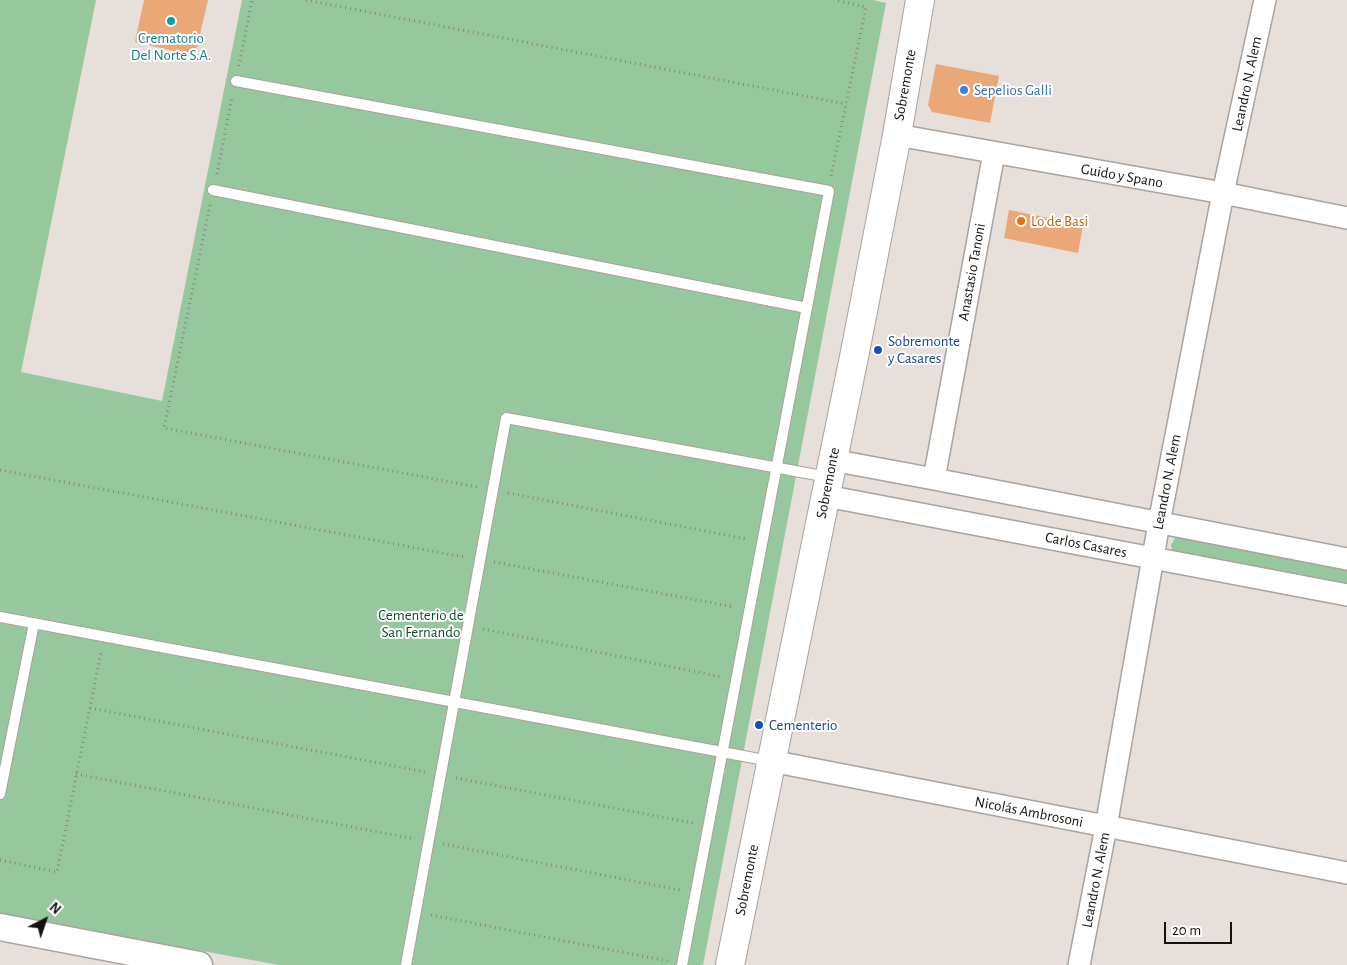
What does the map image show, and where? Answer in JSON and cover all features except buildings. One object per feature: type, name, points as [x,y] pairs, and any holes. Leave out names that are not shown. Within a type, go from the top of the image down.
[{"type":"main road","name":"Sobremonte","points":[[730,965],[897,135],[920,0]]},
{"type":"street","name":"Leandro N. Alem","points":[[1079,965],[1106,826],[1159,523],[1223,193],[1265,0]]},
{"type":"street","name":"Guido y Spano","points":[[897,135],[1223,193],[1347,218]]},
{"type":"street","name":"Anastasio Tanoni","points":[[934,479],[994,153]]},
{"type":"street","points":[[829,478],[934,479],[1347,559]]},
{"type":"street","name":"Carlos Casares","points":[[829,478],[1154,558],[1347,595]]},
{"type":"street","name":"Nicolás Ambrosoni","points":[[771,761],[1347,873]]},
{"type":"street","points":[[0,927],[120,957],[199,965]]},
{"type":"lane","points":[[236,81],[828,191],[682,965]]},
{"type":"lane","points":[[213,190],[807,308]]},
{"type":"lane","points":[[406,965],[506,418],[829,478]]},
{"type":"lane","points":[[0,617],[771,761]]},
{"type":"lane","points":[[0,794],[34,623]]},
{"type":"path","points":[[252,0],[164,428],[762,542]]},
{"type":"path","points":[[306,0],[846,104]]},
{"type":"path","points":[[828,191],[866,7],[834,0]]},
{"type":"path","points":[[0,470],[749,610]]},
{"type":"path","points":[[468,626],[736,679]]},
{"type":"path","points":[[0,860],[57,872],[104,636]]},
{"type":"path","points":[[90,708],[709,826]]},
{"type":"path","points":[[76,774],[696,893]]},
{"type":"path","points":[[416,912],[682,965]]},
{"type":"green space","name":"Cementerio de San Fernando","points":[[0,0],[96,0],[21,372],[162,401],[242,0],[873,0],[886,3],[703,965],[279,965],[0,914]]},
{"type":"green space","points":[[1177,536],[1347,566],[1347,589],[1173,553],[1171,545]]},
{"type":"place","name":"Crematorio Del Norte S.A.","points":[[171,21]]},
{"type":"place","name":"Sepelios Galli","points":[[964,90]]},
{"type":"place","name":"Lo de Basi","points":[[1021,221]]},
{"type":"place","name":"Sobremonte y Casares","points":[[878,350]]},
{"type":"place","name":"Cementerio","points":[[759,725]]}]
